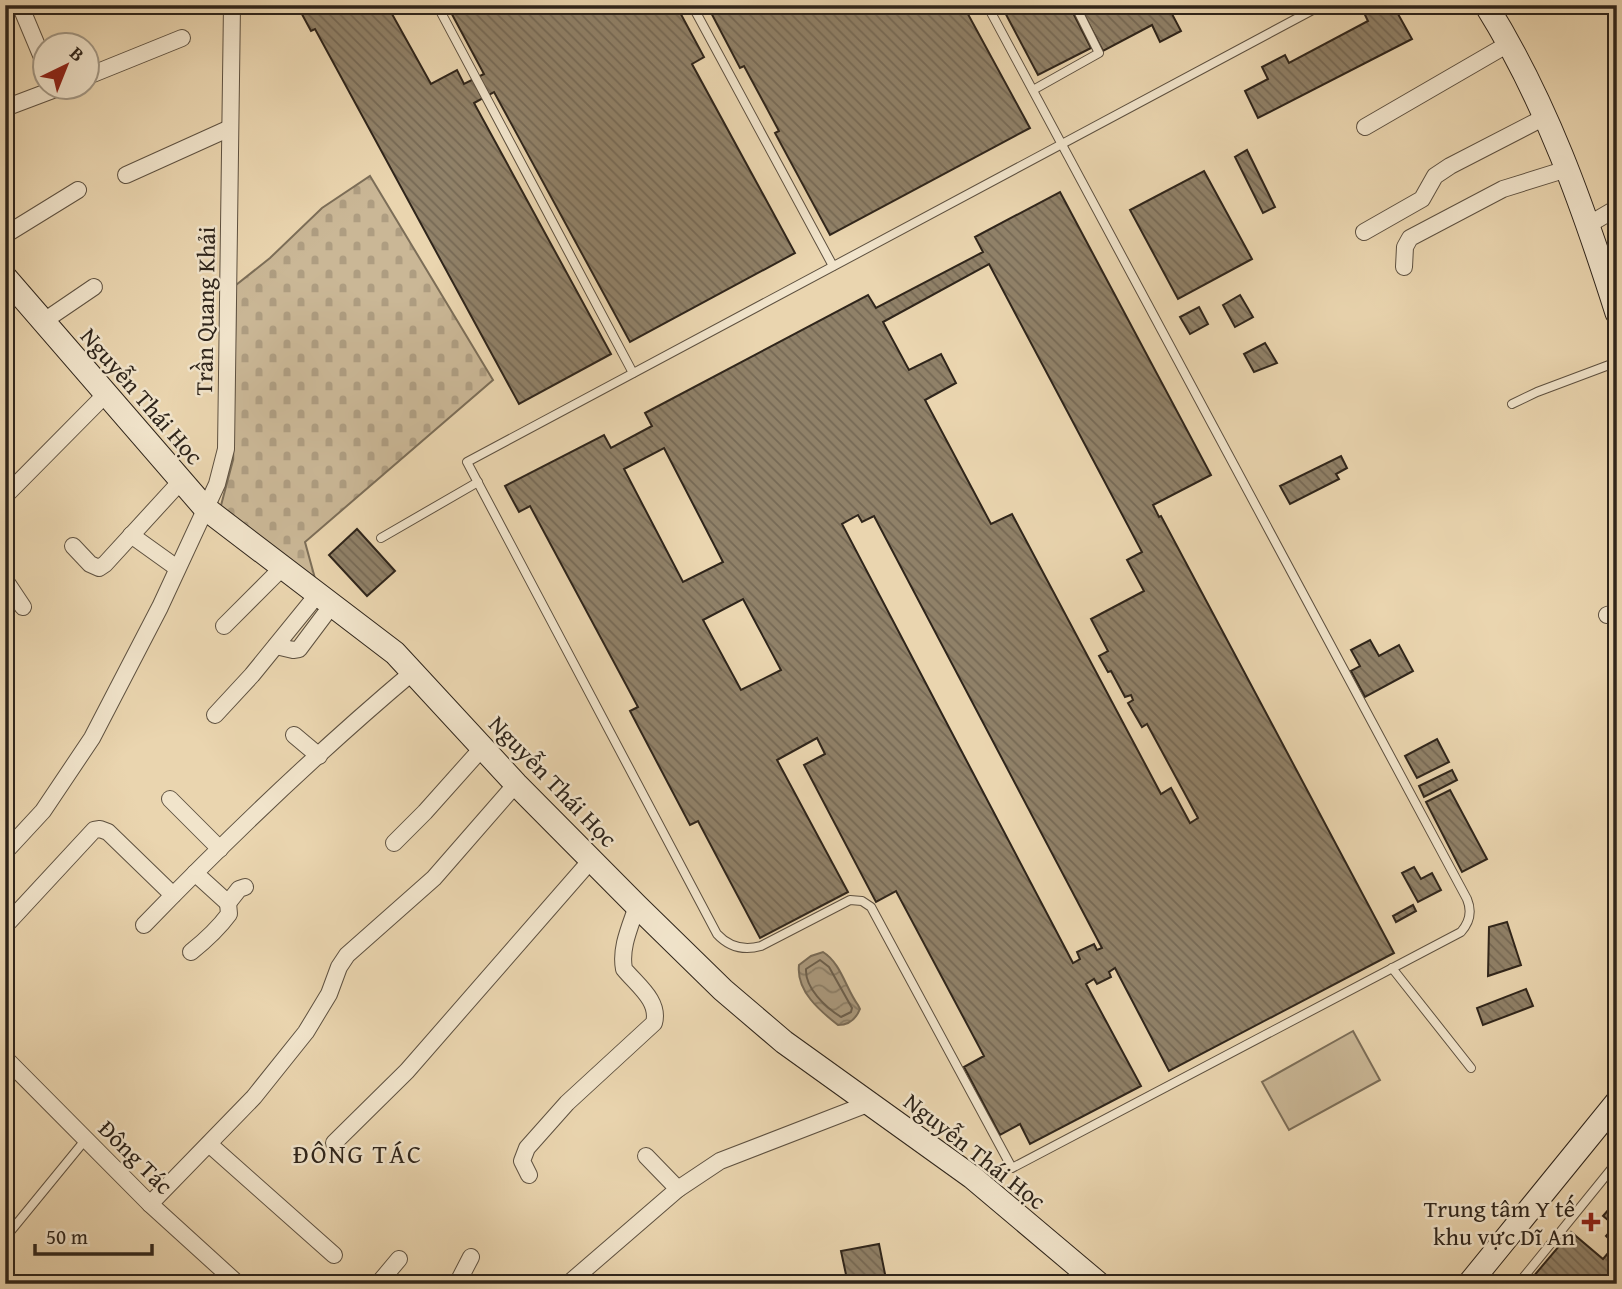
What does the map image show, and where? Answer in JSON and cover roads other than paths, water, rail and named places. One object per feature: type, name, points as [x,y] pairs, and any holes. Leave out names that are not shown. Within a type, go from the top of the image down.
[{"type":"street","points":[[20,5],[32,34]]},
{"type":"street","name":"Trần Quang Khải","points":[[5,852],[43,811],[92,738],[132,663],[217,484],[226,449],[232,5]]},
{"type":"street","points":[[1486,5],[1510,43],[1545,117],[1588,225],[1617,313]]},
{"type":"street","points":[[102,70],[182,38]]},
{"type":"street","points":[[1365,127],[1510,43]]},
{"type":"street","points":[[5,108],[32,97]]},
{"type":"street","points":[[1364,232],[1422,199],[1435,176],[1450,166],[1545,117]]},
{"type":"street","points":[[126,175],[230,128]]},
{"type":"street","points":[[1404,267],[1405,247],[1410,238],[1503,189],[1567,169]]},
{"type":"street","points":[[5,235],[78,190]]},
{"type":"street","points":[[1588,225],[1617,208]]},
{"type":"street","name":"Nguyễn Thái Học","points":[[5,277],[205,508],[395,653],[516,784],[637,906],[753,1017],[972,1177],[1099,1284]]},
{"type":"street","points":[[44,321],[94,287]]},
{"type":"street","points":[[5,496],[106,394]]},
{"type":"street","points":[[5,471],[18,484]]},
{"type":"street","points":[[74,546],[90,564],[99,568],[181,481]]},
{"type":"street","points":[[131,535],[177,568]]},
{"type":"street","points":[[224,626],[282,568]]},
{"type":"street","points":[[5,580],[23,607]]},
{"type":"street","points":[[215,715],[276,646],[325,600]]},
{"type":"street","points":[[144,925],[220,849],[365,713],[414,671]]},
{"type":"street","points":[[294,734],[319,756]]},
{"type":"street","points":[[394,843],[483,747]]},
{"type":"street","points":[[150,1204],[254,1097],[306,1032],[329,994],[346,955],[435,878],[516,784]]},
{"type":"street","points":[[170,799],[220,849]]},
{"type":"street","points":[[5,926],[94,830],[108,832],[173,895]]},
{"type":"street","points":[[334,1143],[407,1071],[592,859]]},
{"type":"street","points":[[191,951],[208,939],[229,914],[228,903],[195,873]]},
{"type":"street","points":[[228,903],[239,889],[245,887]]},
{"type":"street","points":[[529,1175],[522,1161],[523,1155],[543,1128],[566,1103],[654,1023],[656,1014],[653,1003],[624,969],[623,950],[637,906]]},
{"type":"street","name":"Đông Tác","points":[[5,1058],[150,1204],[239,1284]]},
{"type":"street","points":[[1469,1284],[1617,1102]]},
{"type":"street","points":[[568,1284],[678,1189],[720,1161],[870,1103]]},
{"type":"street","points":[[209,1144],[334,1255]]},
{"type":"street","points":[[646,1156],[678,1189]]},
{"type":"street","points":[[457,1284],[471,1257]]},
{"type":"street","points":[[378,1284],[399,1259]]},
{"type":"street","points":[[212,1284],[224,1271]]},
{"type":"lane","points":[[438,5],[633,373]]},
{"type":"lane","points":[[692,5],[833,267]]},
{"type":"lane","points":[[988,5],[1063,144],[1469,904],[1470,917],[1461,932],[1012,1168],[871,907],[862,901],[850,901],[752,949],[734,947],[717,934],[467,461],[833,267],[1063,144],[1322,5]]},
{"type":"lane","points":[[1034,90],[1099,54],[1074,5]]},
{"type":"lane","points":[[1512,404],[1617,362]]},
{"type":"lane","points":[[381,538],[478,482]]},
{"type":"lane","points":[[1392,968],[1471,1068]]},
{"type":"lane","points":[[7,1232],[86,1139]]},
{"type":"lane","points":[[1518,1284],[1617,1161]]},
{"type":"water","points":[[823,952],[839,969],[860,1009],[849,1023],[838,1025],[811,1000],[801,983],[799,965],[811,956]]},
{"type":"place","name":"Trung tâm Y tế khu vực Dĩ An","points":[[1591,1222]]},
{"type":"district","name":"ĐÔNG TÁC","points":[[358,1153]]}]
